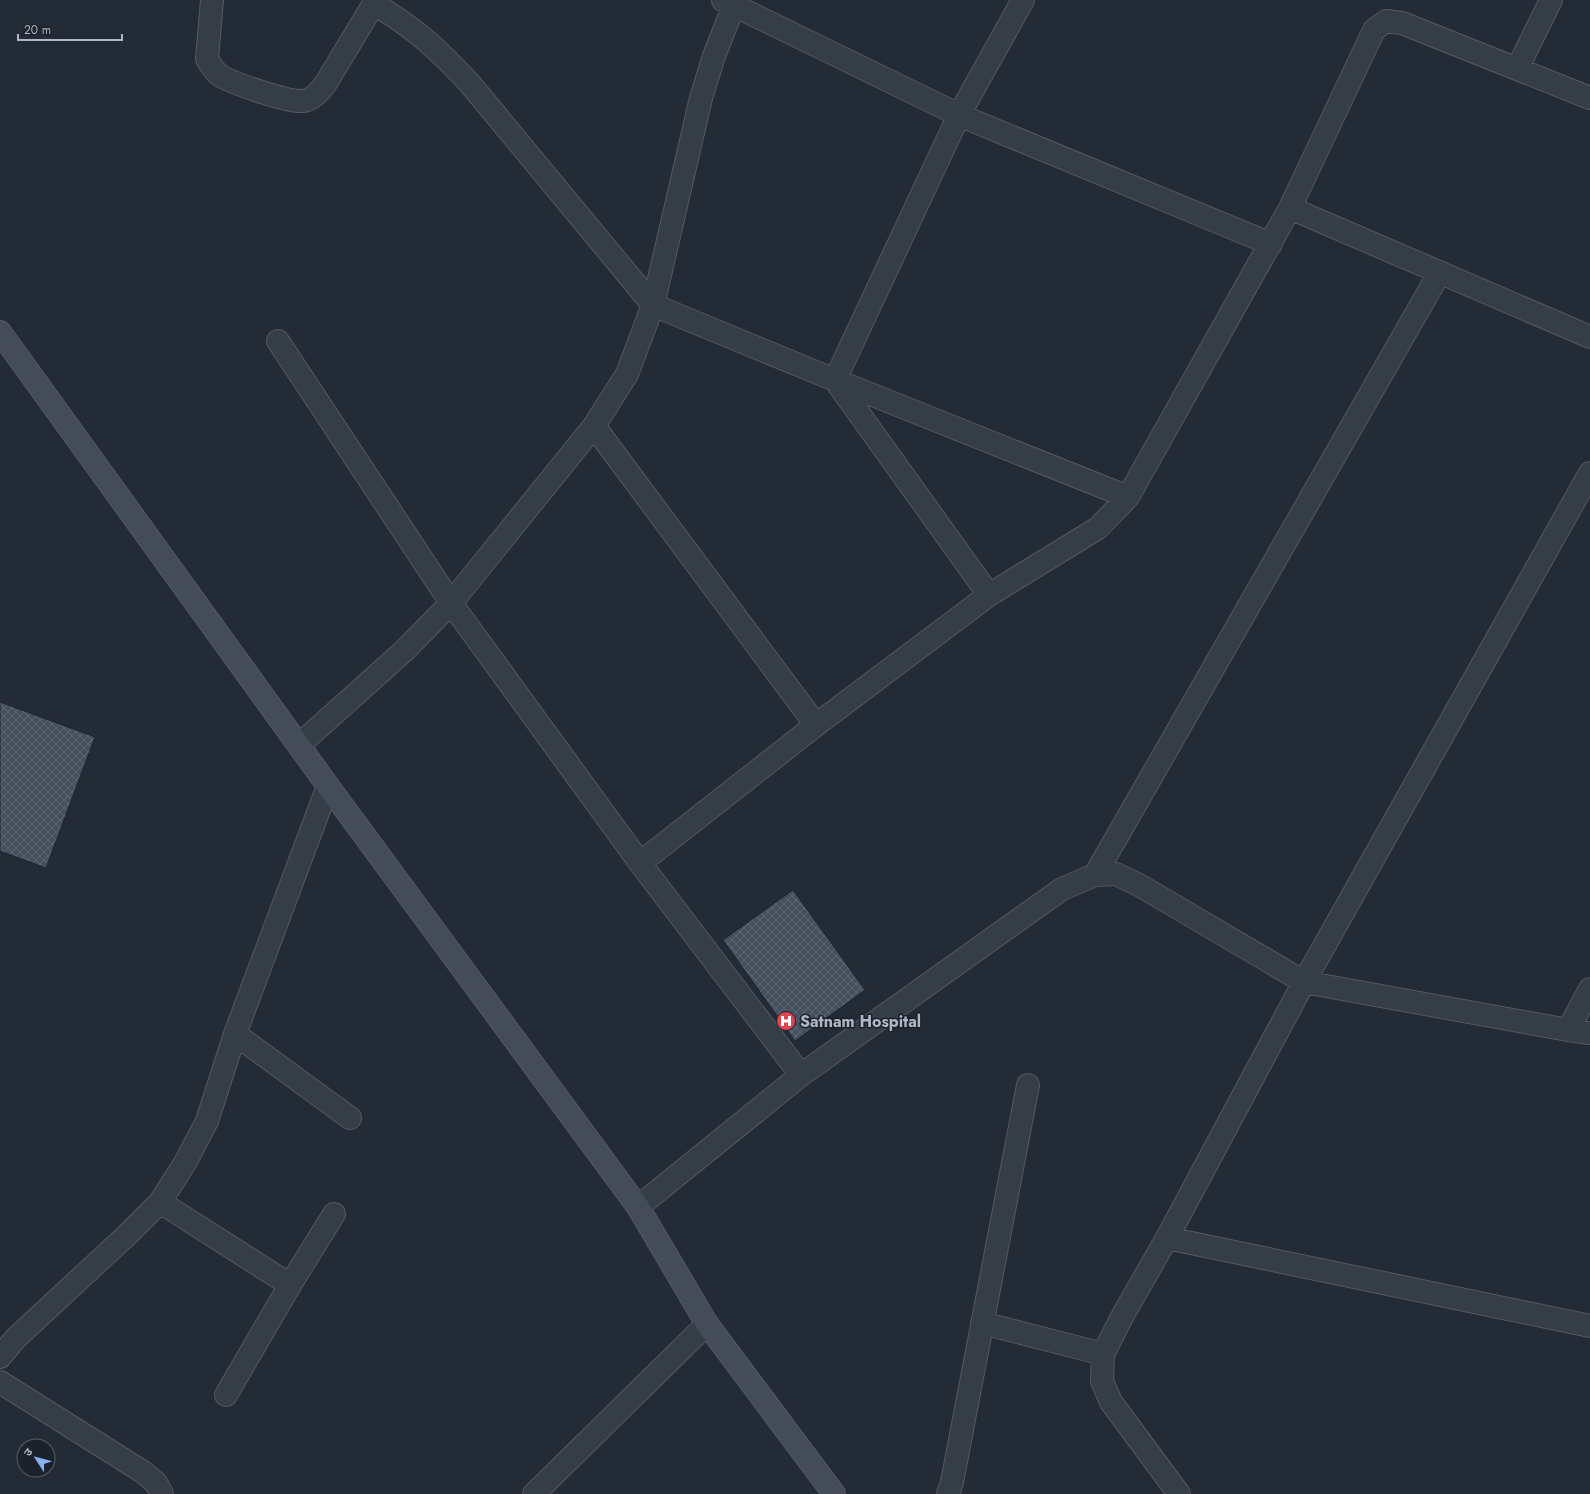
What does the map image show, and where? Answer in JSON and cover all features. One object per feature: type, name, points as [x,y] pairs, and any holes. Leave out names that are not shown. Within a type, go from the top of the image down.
[{"type":"main road","points":[[0,332],[328,786],[638,1207],[707,1324],[834,1494]]},
{"type":"street","points":[[212,0],[207,59],[217,73],[233,82],[288,99],[304,102],[318,94],[326,83],[375,2],[422,35],[444,55],[471,85],[653,305],[834,380],[1128,498]]},
{"type":"street","points":[[834,380],[959,115],[1023,0]]},
{"type":"street","points":[[1517,69],[1551,0]]},
{"type":"street","points":[[299,745],[405,650],[451,603],[594,426],[627,374],[653,305],[701,98],[731,2],[959,115],[1270,244]]},
{"type":"street","points":[[640,863],[816,725],[989,595],[1098,528],[1128,498],[1290,208],[1374,30],[1386,21],[1402,23],[1590,98]]},
{"type":"street","points":[[1290,208],[1590,337]]},
{"type":"street","points":[[1095,874],[1440,272]]},
{"type":"street","points":[[278,341],[451,603],[640,863],[801,1075]]},
{"type":"street","points":[[834,380],[989,595]]},
{"type":"street","points":[[594,426],[816,725]]},
{"type":"street","points":[[1179,1494],[1111,1402],[1102,1381],[1103,1354],[1304,982],[1590,473]]},
{"type":"street","points":[[0,1357],[16,1338],[127,1235],[160,1202],[185,1163],[206,1121],[235,1034],[328,786]]},
{"type":"street","points":[[638,1207],[801,1075],[1056,893],[1095,874],[1116,874],[1139,885],[1304,982],[1590,1033]]},
{"type":"street","points":[[1568,1030],[1590,989]]},
{"type":"street","points":[[235,1034],[350,1118]]},
{"type":"street","points":[[948,1494],[952,1482],[1028,1085]]},
{"type":"street","points":[[160,1202],[290,1285]]},
{"type":"street","points":[[226,1395],[290,1285],[334,1214]]},
{"type":"street","points":[[1167,1238],[1590,1326]]},
{"type":"street","points":[[982,1323],[1103,1354]]},
{"type":"street","points":[[534,1494],[707,1324]]},
{"type":"street","points":[[0,1382],[142,1472],[156,1483],[162,1494]]},
{"type":"building","points":[[0,702],[95,737],[46,868],[0,851]]},
{"type":"building","points":[[793,890],[865,990],[795,1041],[723,940]]},
{"type":"place","name":"Satnam Hospital","points":[[786,1021]]}]
